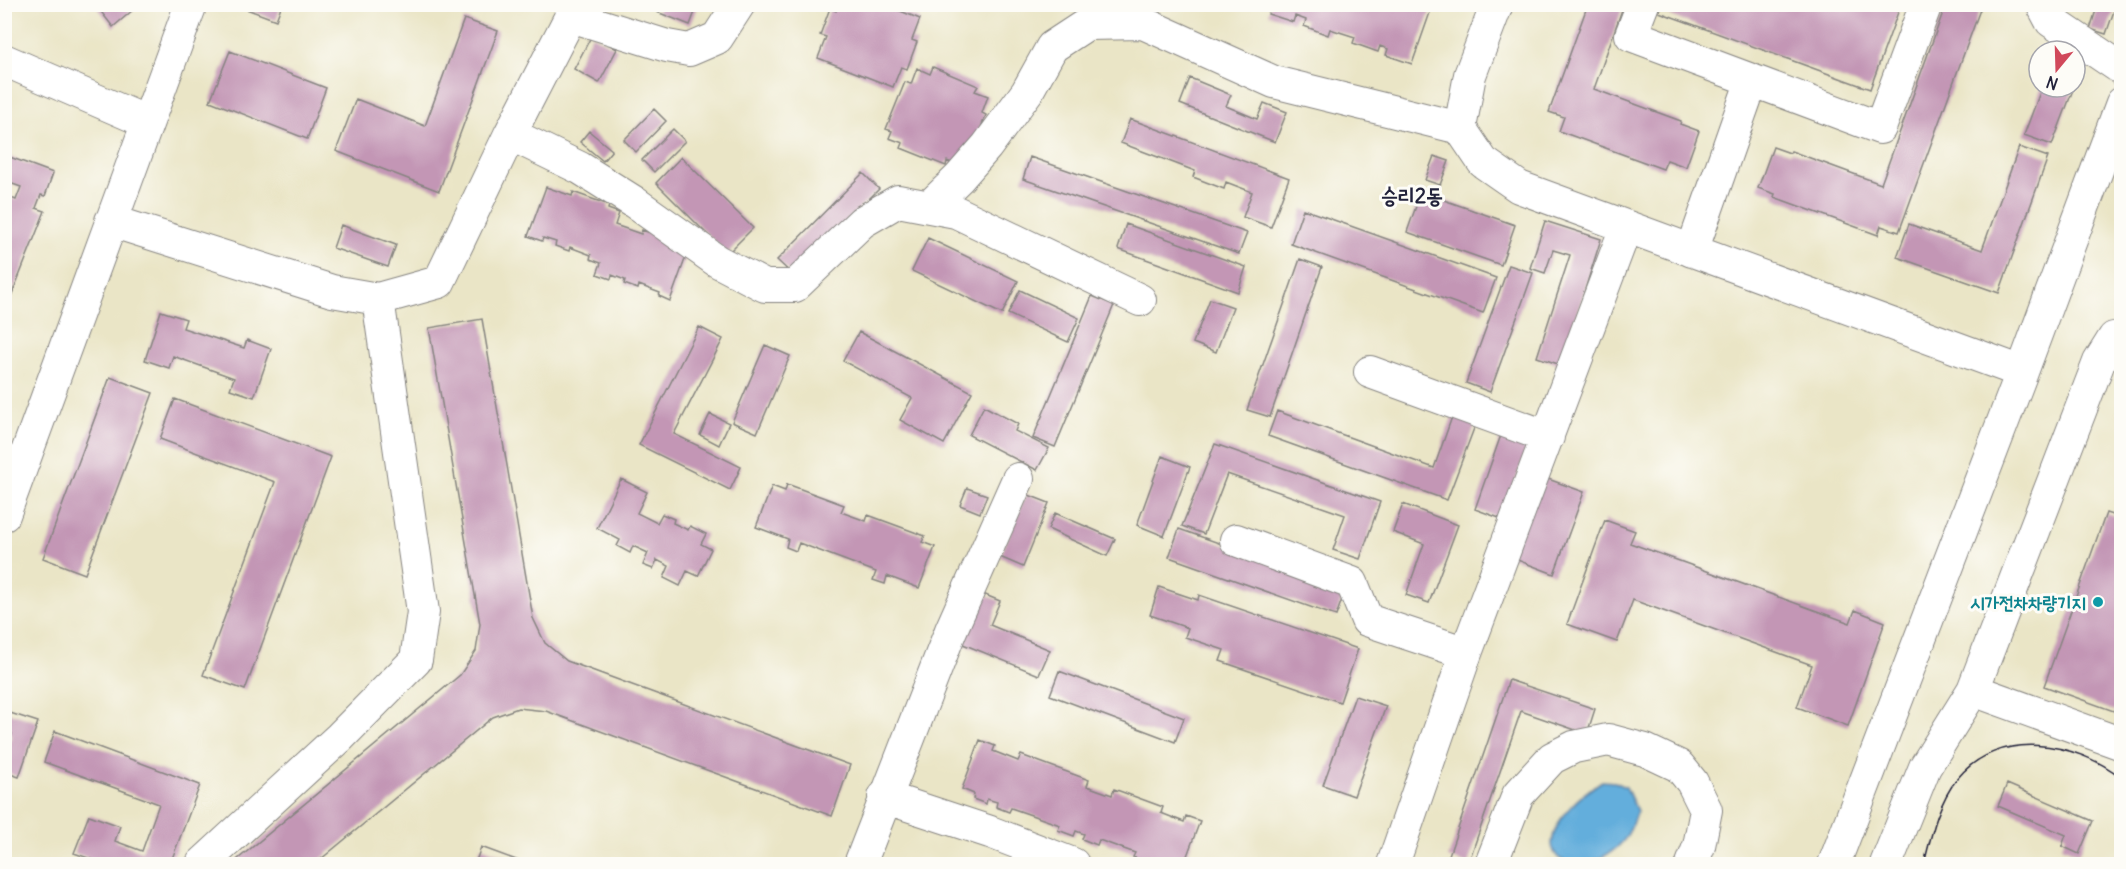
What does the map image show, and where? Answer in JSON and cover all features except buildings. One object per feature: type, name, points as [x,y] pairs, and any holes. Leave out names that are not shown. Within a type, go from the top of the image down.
[{"type":"street","points":[[4,515],[191,4]]},
{"type":"street","points":[[111,221],[332,291],[378,299],[440,282],[510,134],[574,10],[618,32],[689,50],[717,38],[739,4]]},
{"type":"street","points":[[1497,4],[1470,75],[1461,128],[1483,162],[1519,187],[2022,372]]},
{"type":"street","points":[[1643,4],[1631,35],[1880,128],[1926,4]]},
{"type":"street","points":[[2042,4],[2051,21],[2121,69]]},
{"type":"street","points":[[930,206],[987,146],[1027,92],[1052,46],[1087,24],[1143,23],[1274,82],[1461,128]]},
{"type":"street","points":[[4,60],[147,122]]},
{"type":"street","points":[[1692,251],[1752,80]]},
{"type":"street","points":[[1834,864],[2022,372],[2121,103]]},
{"type":"street","points":[[510,134],[580,168],[634,202],[717,261],[765,286],[795,286],[862,222],[898,201],[956,212],[1140,300]]},
{"type":"street","points":[[1400,862],[1466,653],[1626,227]]},
{"type":"street","points":[[202,864],[340,737],[416,660],[423,612],[378,299]]},
{"type":"street","points":[[1886,864],[1924,767],[1973,690],[2099,362],[2114,338],[2121,336]]},
{"type":"street","points":[[1370,372],[1548,436]]},
{"type":"street","points":[[860,864],[884,797],[951,630],[1018,479]]},
{"type":"street","points":[[1236,540],[1352,583],[1367,620],[1466,653]]},
{"type":"street","points":[[1973,690],[2121,744]]},
{"type":"street","points":[[1491,864],[1518,795],[1552,758],[1574,747],[1608,740],[1645,750],[1678,766],[1692,782],[1706,810],[1699,846],[1692,864]]},
{"type":"street","points":[[884,797],[990,832],[1073,864]]},
{"type":"water","points":[[1602,781],[1615,782],[1626,787],[1637,811],[1628,834],[1618,846],[1603,857],[1576,863],[1560,859],[1554,853],[1552,844],[1558,825],[1570,807]]},
{"type":"tram line","points":[[1924,864],[1936,820],[1950,788],[1974,763],[1993,752],[2015,747],[2037,746],[2060,749],[2082,755],[2122,778]]},
{"type":"place","name":"시가전차차량기지","points":[[2098,602]]},
{"type":"district","name":"승리2동","points":[[1412,195]]}]
